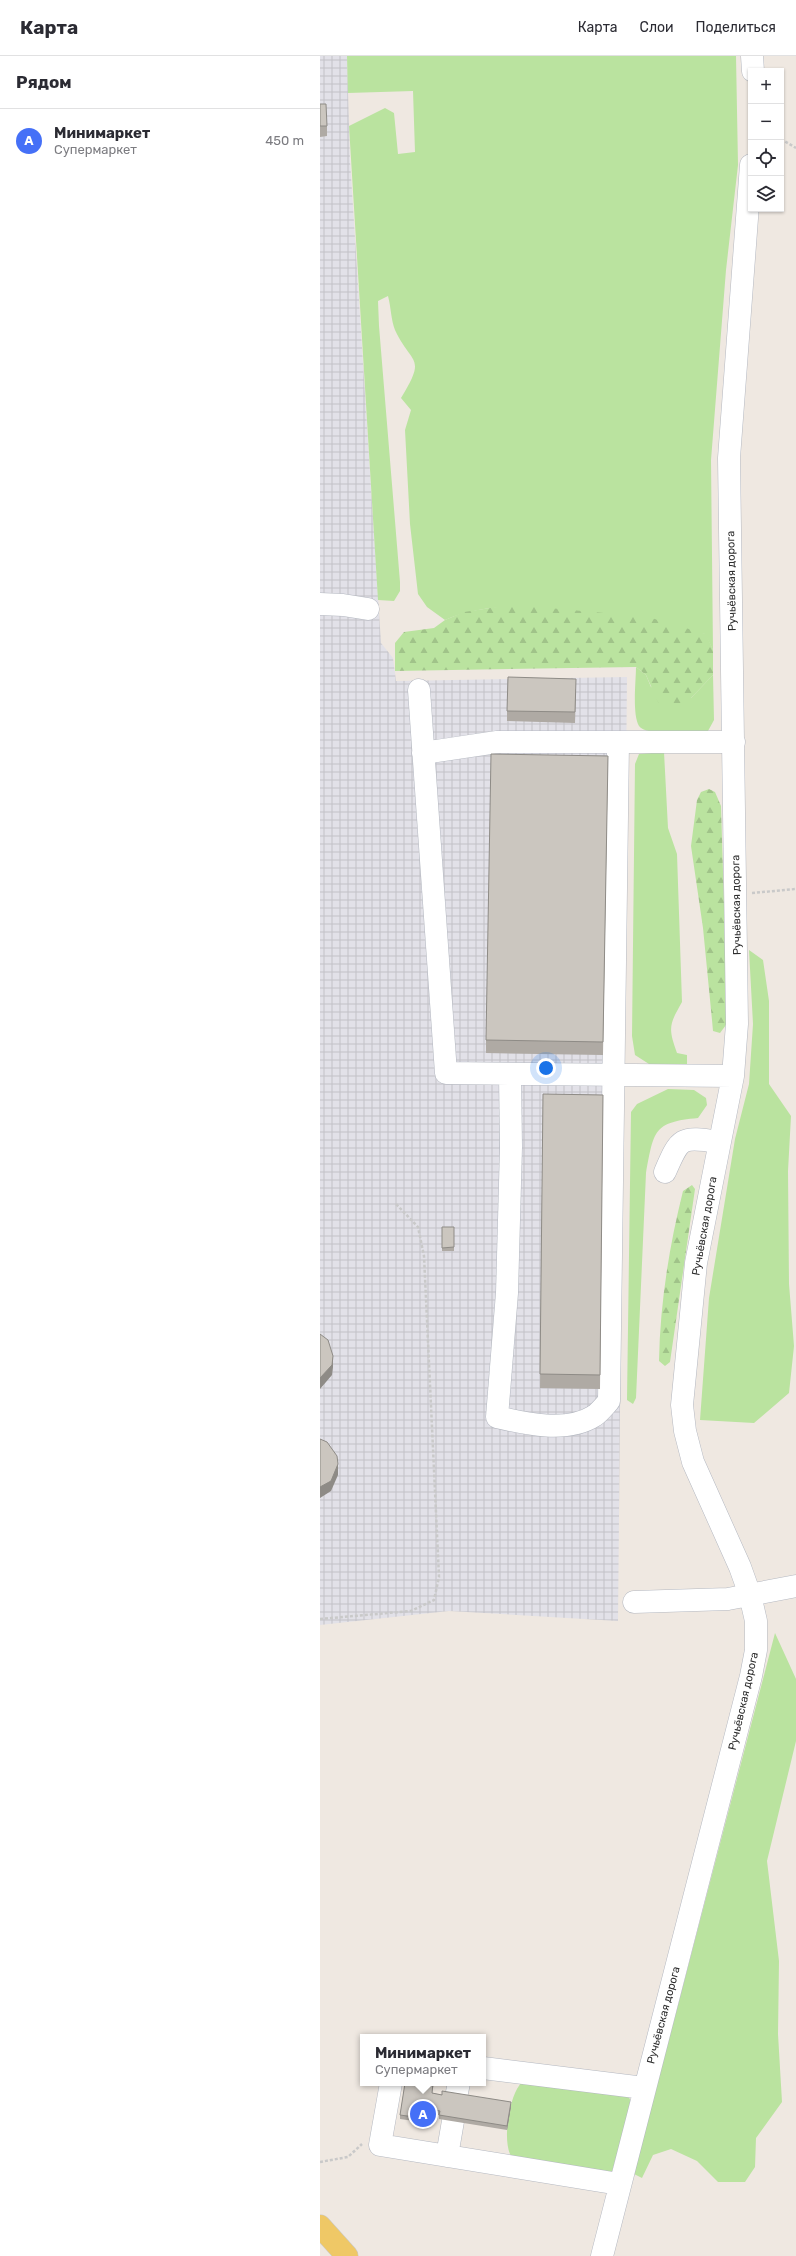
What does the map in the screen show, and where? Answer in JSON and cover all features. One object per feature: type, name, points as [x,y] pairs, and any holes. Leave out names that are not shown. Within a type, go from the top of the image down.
[{"type":"main road","points":[[320,2226],[347,2256]]},
{"type":"street","points":[[752,56],[753,68]]},
{"type":"street","name":"Ручьёвская дорога","points":[[602,2256],[751,1676],[756,1650],[756,1621],[750,1595],[740,1567],[693,1462],[685,1431],[682,1405],[696,1263],[733,1076],[737,1024],[729,458],[750,176]]},
{"type":"street","points":[[320,604],[368,609]]},
{"type":"street","points":[[419,690],[446,1074],[733,1076]]},
{"type":"street","points":[[423,753],[497,742],[734,742]]},
{"type":"street","points":[[510,1074],[511,1147],[507,1285],[497,1417],[521,1423],[559,1425],[579,1423],[595,1415],[610,1401],[618,742]]},
{"type":"street","points":[[665,1172],[676,1146],[685,1140],[698,1139],[719,1142]]},
{"type":"street","points":[[634,1602],[728,1599],[796,1586]]},
{"type":"street","points":[[486,2068],[644,2088]]},
{"type":"street","points":[[390,2086],[380,2145],[620,2184]]},
{"type":"street","points":[[447,2156],[453,2121]]},
{"type":"path","points":[[783,140],[796,148]]},
{"type":"path","points":[[736,894],[796,889]]},
{"type":"path","points":[[320,1619],[411,1611],[434,1600],[439,1577],[424,1256],[418,1227],[396,1204]]},
{"type":"path","points":[[320,2162],[348,2157],[363,2143],[380,2145]]},
{"type":"shaded area","points":[[320,56],[347,56],[350,160],[381,643],[393,658],[396,681],[627,677],[618,1621],[449,1611],[320,1625]]},
{"type":"green space","points":[[347,56],[736,56],[738,165],[726,270],[711,460],[713,650],[705,634],[584,614],[524,607],[504,607],[464,613],[445,620],[427,607],[418,594],[410,524],[405,430],[411,410],[401,398],[409,384],[415,367],[414,361],[395,330],[388,296],[378,301],[379,326],[400,591],[394,601],[378,600],[349,126],[385,108],[394,113],[398,154],[415,152],[413,91],[348,93]]},
{"type":"green space","points":[[497,607],[538,607],[648,617],[706,634],[713,650],[713,675],[691,698],[675,706],[659,704],[646,675],[636,667],[395,671],[395,643],[404,632],[434,628],[445,620],[464,612]]},
{"type":"green space","points":[[636,667],[646,675],[651,687],[691,698],[713,675],[714,720],[708,731],[660,732],[643,729],[639,726],[635,706]]},
{"type":"green space","points":[[664,752],[668,828],[677,854],[682,1002],[674,1016],[671,1032],[677,1053],[687,1055],[687,1065],[649,1064],[635,1055],[632,1036],[635,764],[639,754]]},
{"type":"green space","points":[[709,789],[715,792],[721,806],[727,1003],[726,1025],[720,1033],[713,1031],[703,928],[691,846],[697,800],[701,792]]},
{"type":"green space","points":[[749,950],[763,960],[769,1001],[769,1084],[791,1116],[788,1171],[789,1284],[794,1346],[789,1393],[754,1423],[700,1420],[709,1298],[735,1139],[749,1084],[753,1024]]},
{"type":"green space","points":[[668,1089],[694,1090],[706,1098],[707,1105],[698,1118],[672,1122],[664,1126],[658,1131],[651,1147],[646,1173],[636,1398],[633,1404],[627,1400],[631,1112],[637,1104]]},
{"type":"green space","points":[[692,1185],[695,1189],[670,1362],[665,1366],[659,1361],[661,1318],[666,1276],[673,1233],[683,1191]]},
{"type":"green space","points":[[775,1633],[796,1679],[796,1741],[767,1861],[779,1961],[778,2034],[782,2102],[756,2138],[755,2167],[745,2182],[718,2182],[697,2161],[671,2149],[653,2155],[642,2178],[634,2174]]},
{"type":"green space","points":[[522,2082],[628,2095],[631,2102],[612,2172],[511,2156],[508,2149],[507,2140],[508,2118],[510,2107],[517,2088]]},
{"type":"building","points":[[320,104],[326,104],[327,126],[320,126]]},
{"type":"building","points":[[508,677],[576,679],[575,712],[507,711]]},
{"type":"building","points":[[491,754],[608,756],[603,1042],[486,1040]]},
{"type":"building","points":[[543,1094],[603,1095],[600,1375],[540,1374]]},
{"type":"building","points":[[442,1227],[454,1227],[454,1247],[442,1248]]},
{"type":"building","points":[[320,1334],[328,1340],[333,1356],[332,1365],[320,1378]]},
{"type":"building","points":[[320,1439],[327,1442],[337,1456],[338,1464],[331,1481],[320,1487]]},
{"type":"building","points":[[405,2086],[433,2086],[432,2093],[442,2095],[442,2091],[511,2102],[507,2126],[439,2115],[440,2111],[429,2109],[428,2119],[400,2115]]},
{"type":"place","name":"Минимаркет","points":[[423,2114]]}]
